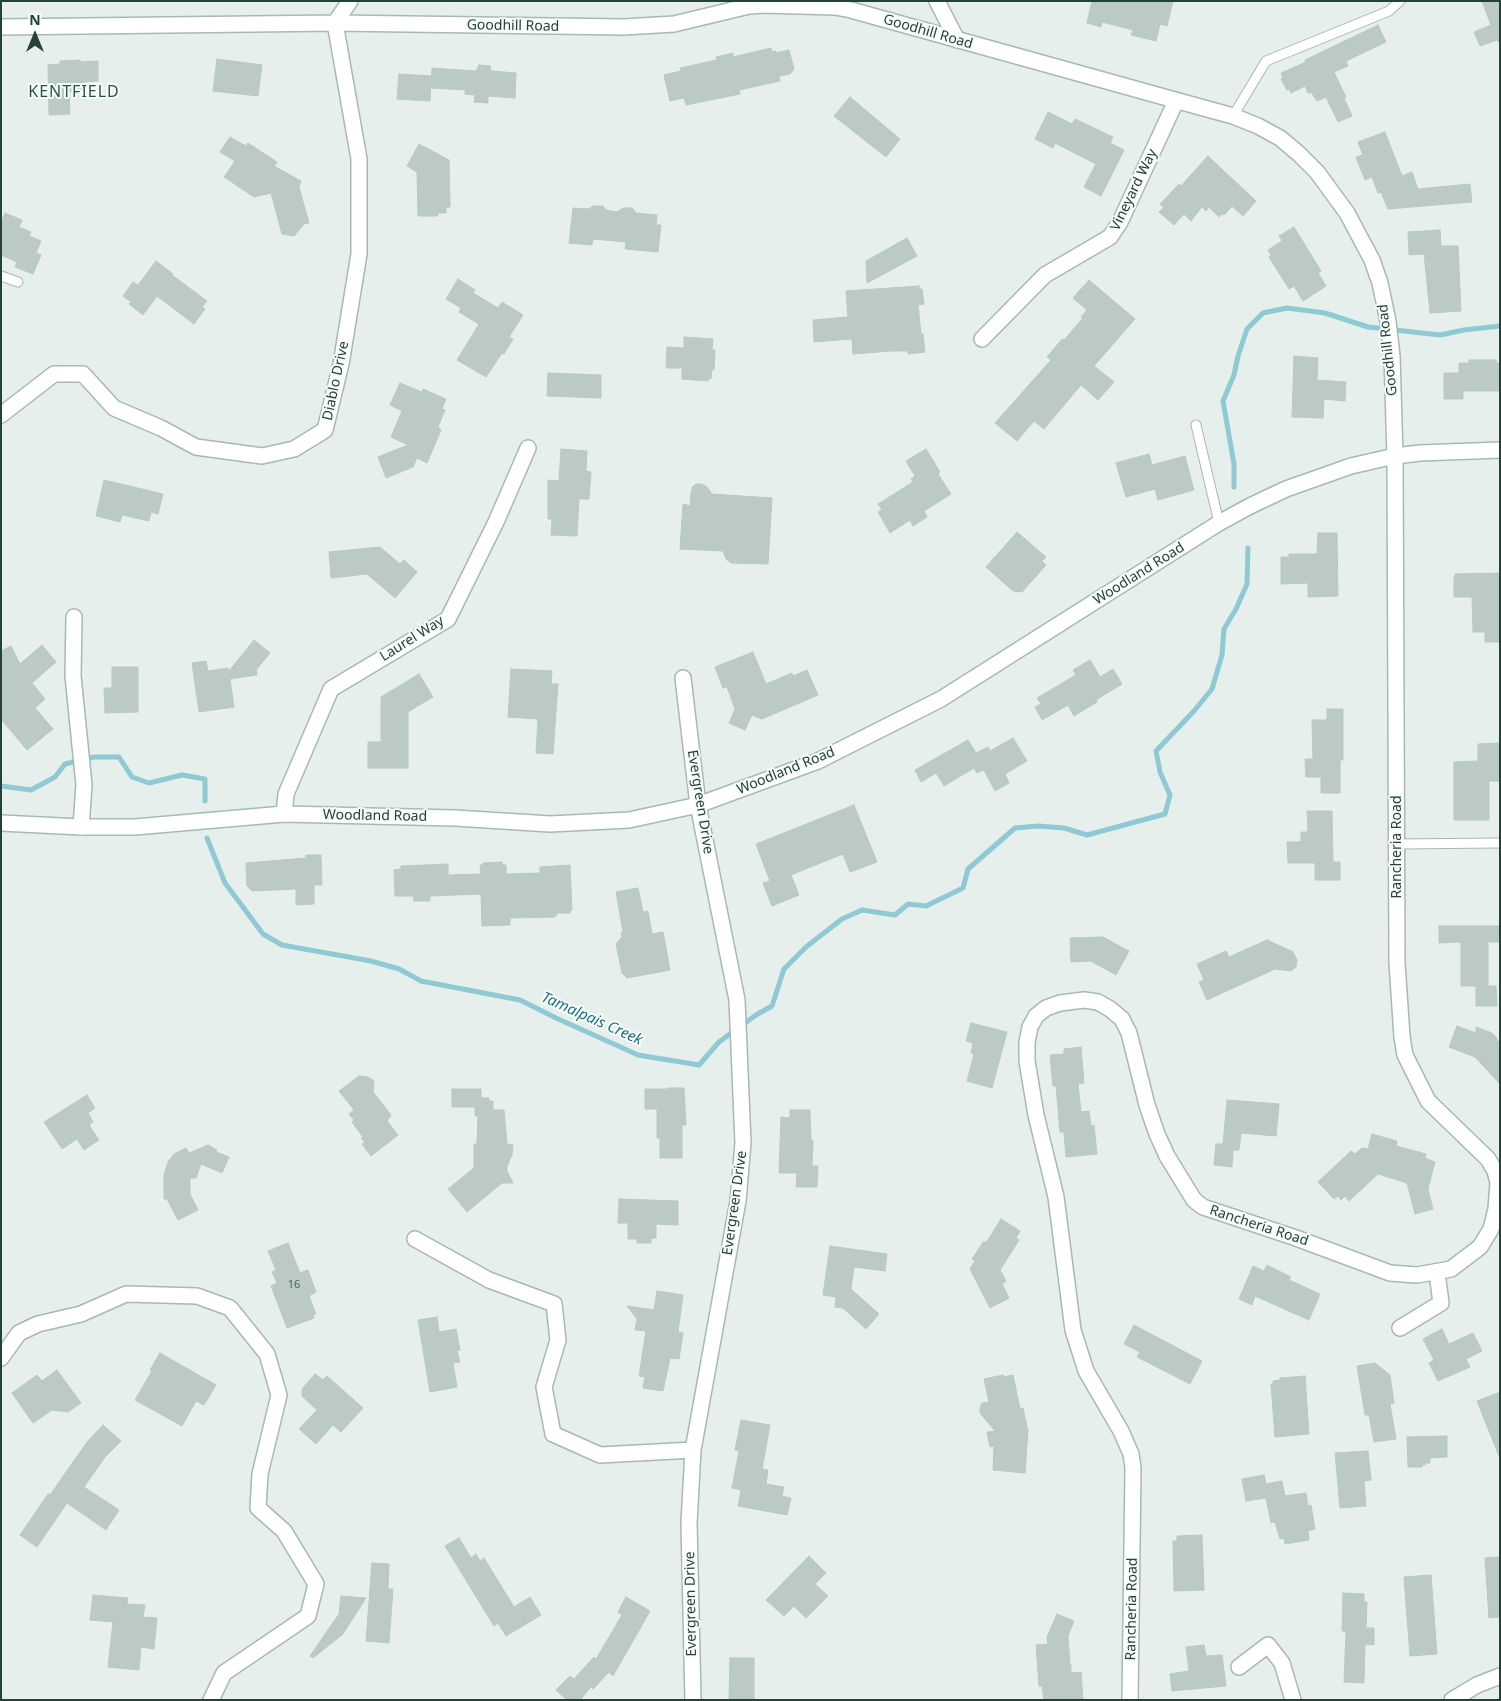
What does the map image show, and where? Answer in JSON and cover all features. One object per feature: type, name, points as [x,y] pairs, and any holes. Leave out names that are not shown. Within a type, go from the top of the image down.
[{"type":"street","points":[[335,23],[350,1]]},
{"type":"street","points":[[937,1],[957,40]]},
{"type":"street","name":"Goodhill Road","points":[[1,27],[335,23],[624,27],[674,24],[764,5],[819,5],[851,10],[1233,116],[1258,126],[1280,138],[1317,172],[1347,213],[1372,260],[1380,283],[1388,322],[1396,456]]},
{"type":"street","name":"Diablo Drive","points":[[1,414],[54,374],[83,374],[114,408],[161,428],[196,447],[262,456],[294,448],[325,430],[341,364],[359,254],[359,159],[335,23]]},
{"type":"street","name":"Vineyard Way","points":[[982,339],[1045,275],[1110,238],[1120,222],[1176,101]]},
{"type":"street","name":"Laurel Way","points":[[284,814],[286,794],[331,688],[448,618],[496,522],[528,448]]},
{"type":"street","name":"Woodland Road","points":[[1,823],[81,827],[135,827],[284,814],[455,818],[550,824],[629,820],[698,806],[818,761],[941,698],[1219,523],[1250,506],[1320,476],[1351,466],[1420,453],[1500,450]]},
{"type":"street","name":"Rancheria Road","points":[[1130,1700],[1133,1468],[1131,1454],[1121,1431],[1086,1371],[1073,1330],[1056,1197],[1036,1115],[1027,1061],[1027,1042],[1030,1027],[1036,1016],[1046,1008],[1060,1003],[1084,1000],[1098,1002],[1122,1019],[1129,1033],[1147,1105],[1157,1134],[1194,1200],[1203,1208],[1304,1241],[1390,1273],[1417,1275],[1437,1273],[1451,1269],[1480,1247],[1492,1229],[1498,1183],[1495,1171],[1488,1159],[1428,1101],[1405,1055],[1402,1037],[1397,963],[1396,456]]},
{"type":"street","points":[[74,617],[73,676],[84,785],[81,827]]},
{"type":"street","name":"Evergreen Drive","points":[[683,678],[698,806],[737,1000],[743,1143],[738,1202],[693,1450],[689,1523],[693,1700]]},
{"type":"street","points":[[415,1239],[489,1280],[554,1304],[558,1340],[544,1387],[553,1434],[600,1455],[693,1450]]},
{"type":"street","points":[[1400,1328],[1441,1303],[1437,1273]]},
{"type":"street","points":[[1,1358],[19,1333],[38,1324],[82,1314],[126,1294],[197,1296],[230,1308],[266,1354],[279,1395],[260,1474],[258,1508],[284,1531],[316,1584],[308,1616],[224,1673],[211,1700]]},
{"type":"street","points":[[1239,1667],[1268,1645],[1282,1663],[1293,1700]]},
{"type":"street","points":[[1452,1700],[1477,1685],[1500,1676]]},
{"type":"lane","points":[[1233,116],[1266,60],[1389,11],[1400,1]]},
{"type":"lane","points":[[1,276],[18,282]]},
{"type":"lane","points":[[1196,425],[1219,523]]},
{"type":"lane","points":[[1397,844],[1500,843]]},
{"type":"building","points":[[1092,1],[1173,1],[1167,26],[1160,24],[1156,41],[1131,35],[1133,30],[1102,22],[1101,27],[1087,23]]},
{"type":"building","points":[[1482,1],[1500,1],[1500,44],[1497,40],[1480,46],[1474,32],[1491,25]]},
{"type":"building","points":[[1378,25],[1386,42],[1346,61],[1348,66],[1334,72],[1346,97],[1344,98],[1352,116],[1338,122],[1326,97],[1317,101],[1311,92],[1308,93],[1305,86],[1291,93],[1289,89],[1287,90],[1281,79],[1283,78],[1281,73]]},
{"type":"building","points":[[771,48],[772,52],[776,51],[776,53],[789,50],[794,69],[790,74],[779,76],[780,81],[739,90],[740,94],[686,105],[684,98],[670,101],[664,75],[681,71],[680,68],[717,60],[716,57],[733,53],[733,57]]},
{"type":"building","points":[[217,59],[262,65],[258,96],[213,91]]},
{"type":"building","points":[[80,60],[80,62],[98,61],[98,81],[84,82],[85,91],[69,92],[70,114],[49,115],[48,65],[60,64],[60,61]]},
{"type":"building","points":[[479,65],[490,66],[491,71],[516,73],[515,98],[488,96],[488,103],[474,102],[475,95],[465,94],[465,90],[431,88],[432,68],[476,71]]},
{"type":"building","points":[[399,74],[431,76],[430,101],[397,99]]},
{"type":"building","points":[[850,97],[900,139],[886,157],[834,116]]},
{"type":"building","points":[[1048,112],[1072,124],[1075,119],[1113,137],[1110,143],[1124,150],[1101,196],[1084,187],[1096,164],[1055,143],[1053,148],[1035,139]]},
{"type":"building","points":[[1385,132],[1402,176],[1412,172],[1418,189],[1470,184],[1472,202],[1388,209],[1381,192],[1378,193],[1372,177],[1365,180],[1356,157],[1363,155],[1358,142]]},
{"type":"building","points":[[230,137],[246,146],[248,143],[277,162],[274,166],[301,181],[299,187],[309,223],[304,224],[294,236],[282,234],[271,193],[254,197],[224,177],[235,161],[220,152]]},
{"type":"building","points":[[419,144],[449,160],[450,207],[446,207],[446,213],[438,213],[438,216],[418,216],[417,172],[407,166]]},
{"type":"building","points":[[1208,156],[1256,201],[1243,216],[1232,206],[1224,215],[1222,214],[1219,217],[1209,207],[1206,211],[1202,207],[1191,221],[1184,214],[1174,225],[1159,212],[1164,207],[1160,204],[1179,184],[1181,186]]},
{"type":"building","points":[[594,206],[603,206],[606,210],[617,212],[623,208],[632,208],[636,213],[657,215],[656,225],[661,225],[658,252],[625,249],[626,242],[593,239],[592,245],[569,243],[573,208],[588,209]]},
{"type":"building","points":[[5,213],[22,220],[19,227],[31,232],[29,236],[41,241],[36,253],[41,255],[33,274],[15,267],[17,262],[1,255],[1,223]]},
{"type":"building","points":[[1294,227],[1321,271],[1318,273],[1326,286],[1303,301],[1294,286],[1289,289],[1269,257],[1271,255],[1268,250],[1282,241],[1279,236]]},
{"type":"building","points":[[1440,230],[1441,246],[1458,246],[1461,311],[1430,313],[1424,254],[1409,255],[1408,232]]},
{"type":"building","points":[[907,238],[917,256],[867,283],[866,261]]},
{"type":"building","points":[[156,261],[207,301],[202,307],[205,309],[194,324],[157,296],[143,315],[129,304],[131,302],[123,296],[133,282],[138,285]]},
{"type":"building","points":[[458,279],[475,290],[473,293],[498,308],[502,302],[523,315],[509,337],[513,339],[486,377],[457,360],[479,324],[459,312],[461,308],[446,299]]},
{"type":"building","points":[[1089,280],[1135,319],[1094,366],[1114,382],[1098,400],[1081,385],[1044,429],[1034,421],[1017,441],[995,423],[1051,360],[1047,357],[1062,339],[1064,340],[1083,318],[1081,317],[1087,310],[1073,298]]},
{"type":"building","points":[[919,286],[919,289],[922,289],[924,304],[918,305],[925,352],[908,354],[908,351],[891,351],[853,354],[852,339],[814,342],[813,320],[848,317],[846,291]]},
{"type":"building","points":[[684,337],[713,339],[712,350],[715,350],[714,370],[712,369],[711,379],[708,379],[708,381],[682,379],[682,368],[666,368],[667,347],[684,348]]},
{"type":"building","points":[[1294,356],[1318,358],[1317,380],[1346,382],[1345,401],[1324,399],[1323,418],[1292,417]]},
{"type":"building","points":[[1469,360],[1496,360],[1496,363],[1500,363],[1500,391],[1463,391],[1463,399],[1444,399],[1444,373],[1459,373],[1459,363],[1469,363]]},
{"type":"building","points":[[548,373],[601,375],[601,398],[547,396]]},
{"type":"building","points":[[400,383],[422,392],[423,389],[446,399],[442,409],[445,410],[438,427],[441,430],[427,463],[417,458],[413,467],[386,478],[378,457],[408,445],[391,437],[402,411],[390,405]]},
{"type":"building","points":[[561,449],[587,451],[586,471],[591,472],[589,499],[579,499],[577,536],[551,535],[552,519],[548,519],[548,480],[559,481]]},
{"type":"building","points":[[926,449],[940,472],[938,474],[951,494],[924,511],[927,517],[913,526],[910,520],[890,533],[878,512],[882,510],[878,504],[913,482],[911,479],[915,476],[906,461]]},
{"type":"building","points":[[1149,454],[1152,465],[1185,456],[1194,490],[1158,500],[1155,489],[1126,497],[1116,463]]},
{"type":"building","points":[[104,480],[163,494],[158,514],[151,512],[149,521],[122,515],[120,522],[96,516]]},
{"type":"building","points":[[697,484],[707,487],[712,494],[772,498],[768,564],[731,563],[726,559],[723,551],[680,549],[683,504],[690,506],[693,486]]},
{"type":"building","points":[[1017,532],[1046,557],[1042,561],[1046,565],[1022,592],[1013,591],[986,567]]},
{"type":"building","points":[[1318,533],[1337,533],[1338,596],[1308,597],[1308,583],[1281,584],[1281,557],[1289,557],[1289,554],[1317,554]]},
{"type":"building","points":[[380,547],[400,564],[404,560],[417,572],[395,598],[367,574],[331,578],[329,552]]},
{"type":"building","points":[[1500,573],[1500,642],[1485,642],[1485,632],[1473,632],[1472,597],[1454,597],[1454,577],[1455,574]]},
{"type":"building","points":[[254,640],[270,653],[256,670],[257,675],[230,679],[234,707],[199,712],[192,663],[206,661],[208,671],[228,668],[229,671]]},
{"type":"building","points":[[42,645],[56,662],[32,683],[45,699],[35,708],[53,729],[27,750],[1,719],[1,651],[11,646],[20,664]]},
{"type":"building","points":[[753,652],[766,684],[792,673],[793,676],[807,670],[818,695],[762,719],[752,715],[745,730],[729,723],[735,709],[727,687],[723,688],[715,667]]},
{"type":"building","points":[[1090,660],[1100,677],[1113,669],[1122,684],[1074,716],[1068,705],[1042,720],[1035,707],[1041,704],[1037,698],[1076,675],[1073,670]]},
{"type":"building","points":[[112,667],[138,667],[138,712],[105,713],[104,688],[112,688]]},
{"type":"building","points":[[511,669],[552,671],[551,684],[558,684],[553,754],[536,753],[538,719],[508,717]]},
{"type":"building","points":[[419,674],[433,697],[408,712],[408,768],[368,768],[368,742],[381,742],[381,697]]},
{"type":"building","points":[[1327,709],[1343,709],[1343,760],[1340,760],[1340,793],[1321,793],[1321,777],[1306,777],[1305,759],[1313,759],[1312,720],[1327,720]]},
{"type":"building","points":[[1013,738],[1027,761],[1005,774],[1009,783],[995,791],[984,770],[977,773],[974,768],[944,786],[936,773],[921,782],[915,770],[968,740],[976,753],[988,747],[990,751]]},
{"type":"building","points":[[1499,743],[1500,781],[1489,781],[1489,820],[1454,820],[1454,762],[1478,761],[1478,744]]},
{"type":"building","points":[[854,805],[877,862],[850,872],[843,854],[791,875],[799,895],[772,906],[763,883],[770,881],[756,844]]},
{"type":"building","points":[[1307,811],[1332,811],[1333,862],[1340,862],[1340,880],[1315,880],[1315,863],[1288,863],[1287,842],[1301,842],[1301,832],[1308,832]]},
{"type":"building","points":[[306,855],[321,855],[322,885],[314,885],[314,904],[296,905],[296,889],[252,891],[247,886],[246,863],[306,858]]},
{"type":"building","points":[[502,862],[502,865],[506,865],[506,874],[540,873],[540,867],[570,865],[572,910],[570,910],[570,913],[558,913],[555,917],[510,918],[510,925],[482,926],[481,894],[430,896],[430,901],[414,901],[413,896],[395,896],[394,870],[401,869],[401,866],[448,864],[448,875],[481,874],[480,865],[483,865],[483,863]]},
{"type":"building","points":[[638,888],[643,912],[648,911],[652,934],[663,932],[670,970],[627,978],[622,973],[616,944],[622,937],[621,933],[623,932],[616,892]]},
{"type":"building","points":[[1439,926],[1500,926],[1500,942],[1488,942],[1488,986],[1461,986],[1461,942],[1439,943]]},
{"type":"building","points":[[1103,937],[1129,951],[1116,975],[1091,961],[1071,962],[1070,938]]},
{"type":"building","points":[[1267,940],[1293,952],[1297,960],[1296,967],[1291,971],[1275,969],[1207,1000],[1199,982],[1204,980],[1197,964],[1226,951],[1229,957]]},
{"type":"building","points":[[1476,986],[1496,986],[1497,1006],[1476,1006]]},
{"type":"building","points":[[971,1023],[1007,1032],[992,1088],[967,1081],[974,1054],[971,1053],[973,1043],[966,1041]]},
{"type":"building","points":[[1457,1026],[1476,1033],[1476,1027],[1492,1033],[1497,1038],[1497,1042],[1500,1040],[1500,1084],[1475,1057],[1449,1047]]},
{"type":"building","points":[[1081,1047],[1084,1083],[1078,1084],[1081,1112],[1089,1111],[1091,1126],[1094,1125],[1097,1154],[1066,1157],[1064,1132],[1060,1132],[1056,1086],[1053,1086],[1050,1055],[1064,1054],[1064,1049]]},
{"type":"building","points":[[359,1076],[368,1077],[374,1081],[373,1092],[391,1115],[387,1121],[398,1135],[371,1156],[362,1144],[365,1142],[361,1138],[363,1137],[352,1122],[354,1120],[349,1114],[354,1110],[339,1091]]},
{"type":"building","points":[[684,1088],[686,1125],[682,1125],[682,1158],[660,1158],[660,1138],[657,1138],[657,1109],[645,1109],[645,1089]]},
{"type":"building","points":[[452,1089],[481,1089],[481,1098],[489,1098],[489,1101],[493,1101],[493,1110],[504,1110],[507,1144],[513,1145],[507,1171],[513,1183],[502,1183],[467,1212],[448,1189],[474,1168],[474,1144],[477,1144],[478,1116],[475,1116],[475,1107],[452,1107]]},
{"type":"building","points":[[87,1095],[95,1108],[88,1113],[93,1122],[89,1125],[99,1140],[84,1150],[77,1139],[62,1149],[44,1122]]},
{"type":"building","points":[[1227,1100],[1279,1104],[1276,1136],[1241,1133],[1239,1150],[1233,1150],[1232,1167],[1214,1165],[1216,1144],[1223,1144]]},
{"type":"building","points":[[790,1110],[810,1110],[811,1140],[813,1140],[812,1166],[818,1166],[817,1187],[796,1187],[797,1173],[779,1173],[781,1117],[790,1118]]},
{"type":"building","points":[[1372,1134],[1397,1141],[1396,1146],[1426,1154],[1425,1158],[1435,1162],[1428,1189],[1433,1209],[1415,1214],[1407,1183],[1378,1174],[1349,1201],[1345,1196],[1341,1200],[1338,1196],[1334,1199],[1318,1182],[1351,1151],[1355,1154],[1362,1148],[1368,1149]]},
{"type":"building","points":[[208,1145],[217,1150],[216,1152],[229,1157],[222,1173],[201,1164],[196,1178],[190,1178],[190,1194],[198,1210],[178,1220],[167,1199],[164,1199],[164,1175],[168,1162],[174,1154],[186,1148],[189,1153]]},
{"type":"building","points":[[619,1199],[678,1201],[678,1225],[656,1224],[656,1238],[651,1238],[651,1243],[637,1243],[637,1239],[628,1239],[628,1223],[618,1223]]},
{"type":"building","points":[[1001,1219],[1020,1231],[1016,1238],[1019,1240],[1000,1270],[1006,1281],[1002,1284],[1009,1298],[990,1308],[970,1269],[975,1261],[972,1259],[984,1241],[986,1243]]},
{"type":"building","points":[[288,1243],[300,1273],[308,1270],[316,1292],[309,1296],[316,1314],[313,1315],[314,1318],[287,1328],[271,1286],[277,1283],[272,1272],[276,1270],[268,1251]]},
{"type":"building","points":[[830,1246],[887,1254],[885,1271],[854,1267],[851,1289],[879,1314],[866,1329],[843,1308],[835,1307],[836,1297],[823,1295]]},
{"type":"building","points":[[1267,1265],[1291,1277],[1289,1280],[1320,1294],[1309,1320],[1255,1296],[1252,1305],[1239,1299],[1253,1266],[1264,1271]]},
{"type":"building","points":[[657,1291],[683,1295],[678,1332],[683,1333],[679,1359],[670,1358],[663,1391],[643,1388],[645,1377],[639,1376],[646,1331],[635,1330],[637,1319],[627,1306],[654,1310]]},
{"type":"building","points":[[437,1317],[439,1332],[456,1329],[460,1350],[457,1351],[460,1362],[453,1363],[457,1387],[430,1392],[418,1320]]},
{"type":"building","points":[[1134,1325],[1202,1361],[1190,1384],[1137,1357],[1140,1352],[1124,1344]]},
{"type":"building","points":[[1442,1329],[1449,1344],[1473,1333],[1482,1351],[1466,1359],[1470,1367],[1438,1381],[1429,1363],[1434,1360],[1423,1339]]},
{"type":"building","points":[[160,1353],[216,1385],[204,1405],[196,1401],[182,1426],[135,1400]]},
{"type":"building","points":[[1375,1363],[1390,1375],[1394,1403],[1390,1404],[1396,1439],[1374,1442],[1369,1415],[1365,1415],[1357,1366]]},
{"type":"building","points":[[57,1370],[81,1403],[68,1412],[52,1410],[33,1423],[12,1393],[37,1375],[42,1381]]},
{"type":"building","points":[[315,1374],[323,1380],[327,1376],[363,1408],[341,1432],[333,1425],[316,1444],[299,1429],[317,1410],[302,1396],[302,1389]]},
{"type":"building","points":[[1003,1375],[1003,1377],[1013,1375],[1020,1409],[1023,1408],[1028,1431],[1025,1473],[993,1470],[994,1446],[990,1447],[987,1432],[995,1431],[980,1413],[982,1403],[989,1402],[984,1379]]},
{"type":"building","points":[[1305,1376],[1309,1434],[1275,1437],[1271,1384],[1273,1384],[1273,1381],[1280,1380],[1280,1378]]},
{"type":"building","points":[[1500,1392],[1500,1456],[1499,1456],[1477,1401]]},
{"type":"building","points":[[741,1420],[770,1425],[762,1469],[768,1470],[766,1484],[784,1487],[782,1496],[791,1498],[787,1515],[738,1506],[741,1490],[732,1488],[739,1451],[735,1450]]},
{"type":"building","points":[[103,1425],[121,1441],[105,1457],[84,1487],[119,1510],[106,1530],[67,1503],[37,1547],[20,1535],[87,1442]]},
{"type":"building","points":[[1447,1436],[1447,1457],[1430,1458],[1430,1463],[1425,1463],[1422,1467],[1408,1467],[1407,1437]]},
{"type":"building","points":[[1368,1451],[1371,1480],[1364,1481],[1366,1506],[1340,1508],[1335,1453]]},
{"type":"building","points":[[1264,1475],[1266,1484],[1282,1481],[1285,1496],[1306,1493],[1308,1506],[1311,1505],[1315,1529],[1308,1531],[1309,1540],[1285,1544],[1284,1538],[1280,1539],[1275,1522],[1271,1523],[1266,1498],[1246,1501],[1242,1479]]},
{"type":"building","points":[[1202,1535],[1204,1590],[1174,1591],[1173,1541],[1177,1541],[1177,1536]]},
{"type":"building","points":[[459,1538],[471,1558],[476,1554],[480,1561],[484,1558],[514,1607],[530,1597],[541,1615],[506,1636],[498,1623],[494,1626],[445,1546]]},
{"type":"building","points":[[809,1556],[826,1573],[815,1584],[828,1596],[806,1618],[794,1606],[784,1616],[766,1600]]},
{"type":"building","points":[[1500,1557],[1500,1617],[1489,1618],[1485,1558]]},
{"type":"building","points":[[372,1563],[389,1564],[388,1589],[393,1589],[389,1643],[366,1641]]},
{"type":"building","points":[[1431,1575],[1437,1654],[1410,1656],[1404,1577]]},
{"type":"building","points":[[1343,1593],[1364,1594],[1364,1602],[1367,1602],[1366,1628],[1374,1628],[1374,1645],[1365,1644],[1364,1683],[1344,1682],[1346,1631],[1342,1631]]},
{"type":"building","points":[[93,1595],[128,1598],[127,1604],[145,1605],[143,1617],[157,1618],[154,1649],[141,1647],[139,1670],[108,1667],[113,1622],[90,1620]]},
{"type":"building","points":[[341,1596],[366,1598],[343,1634],[313,1658],[310,1656],[339,1614]]},
{"type":"building","points":[[626,1597],[650,1611],[613,1676],[609,1672],[593,1689],[591,1687],[580,1700],[567,1700],[556,1690],[570,1676],[574,1679],[594,1657],[596,1659],[622,1615],[618,1612]]},
{"type":"building","points":[[1057,1614],[1074,1621],[1068,1636],[1070,1665],[1071,1673],[1081,1672],[1083,1700],[1044,1700],[1042,1686],[1039,1686],[1036,1645],[1048,1644],[1047,1637]]},
{"type":"building","points":[[1204,1645],[1206,1656],[1222,1655],[1226,1686],[1172,1691],[1170,1674],[1189,1671],[1186,1647]]},
{"type":"building","points":[[730,1658],[754,1658],[754,1700],[729,1700]]},
{"type":"waterway","name":"Tamalpais Creek","points":[[1234,487],[1234,464],[1223,401],[1234,375],[1247,329],[1263,313],[1287,308],[1325,313],[1368,327],[1440,335],[1500,326]]},
{"type":"waterway","name":"Tamalpais Creek","points":[[207,838],[225,883],[263,934],[282,945],[371,961],[399,969],[421,981],[520,1000],[638,1055],[699,1065],[719,1042],[756,1015],[772,1006],[784,969],[806,947],[842,919],[862,910],[895,915],[908,904],[926,906],[963,888],[968,869],[1015,828],[1038,826],[1064,828],[1087,835],[1165,814],[1170,795],[1160,772],[1156,751],[1212,689],[1222,655],[1224,629],[1236,609],[1247,584],[1248,548]]},
{"type":"waterway","name":"Tamalpais Creek","points":[[1,786],[31,790],[55,777],[65,764],[94,757],[119,757],[132,777],[149,783],[182,775],[205,779],[205,801]]},
{"type":"district","name":"KENTFIELD","points":[[74,92]]}]
